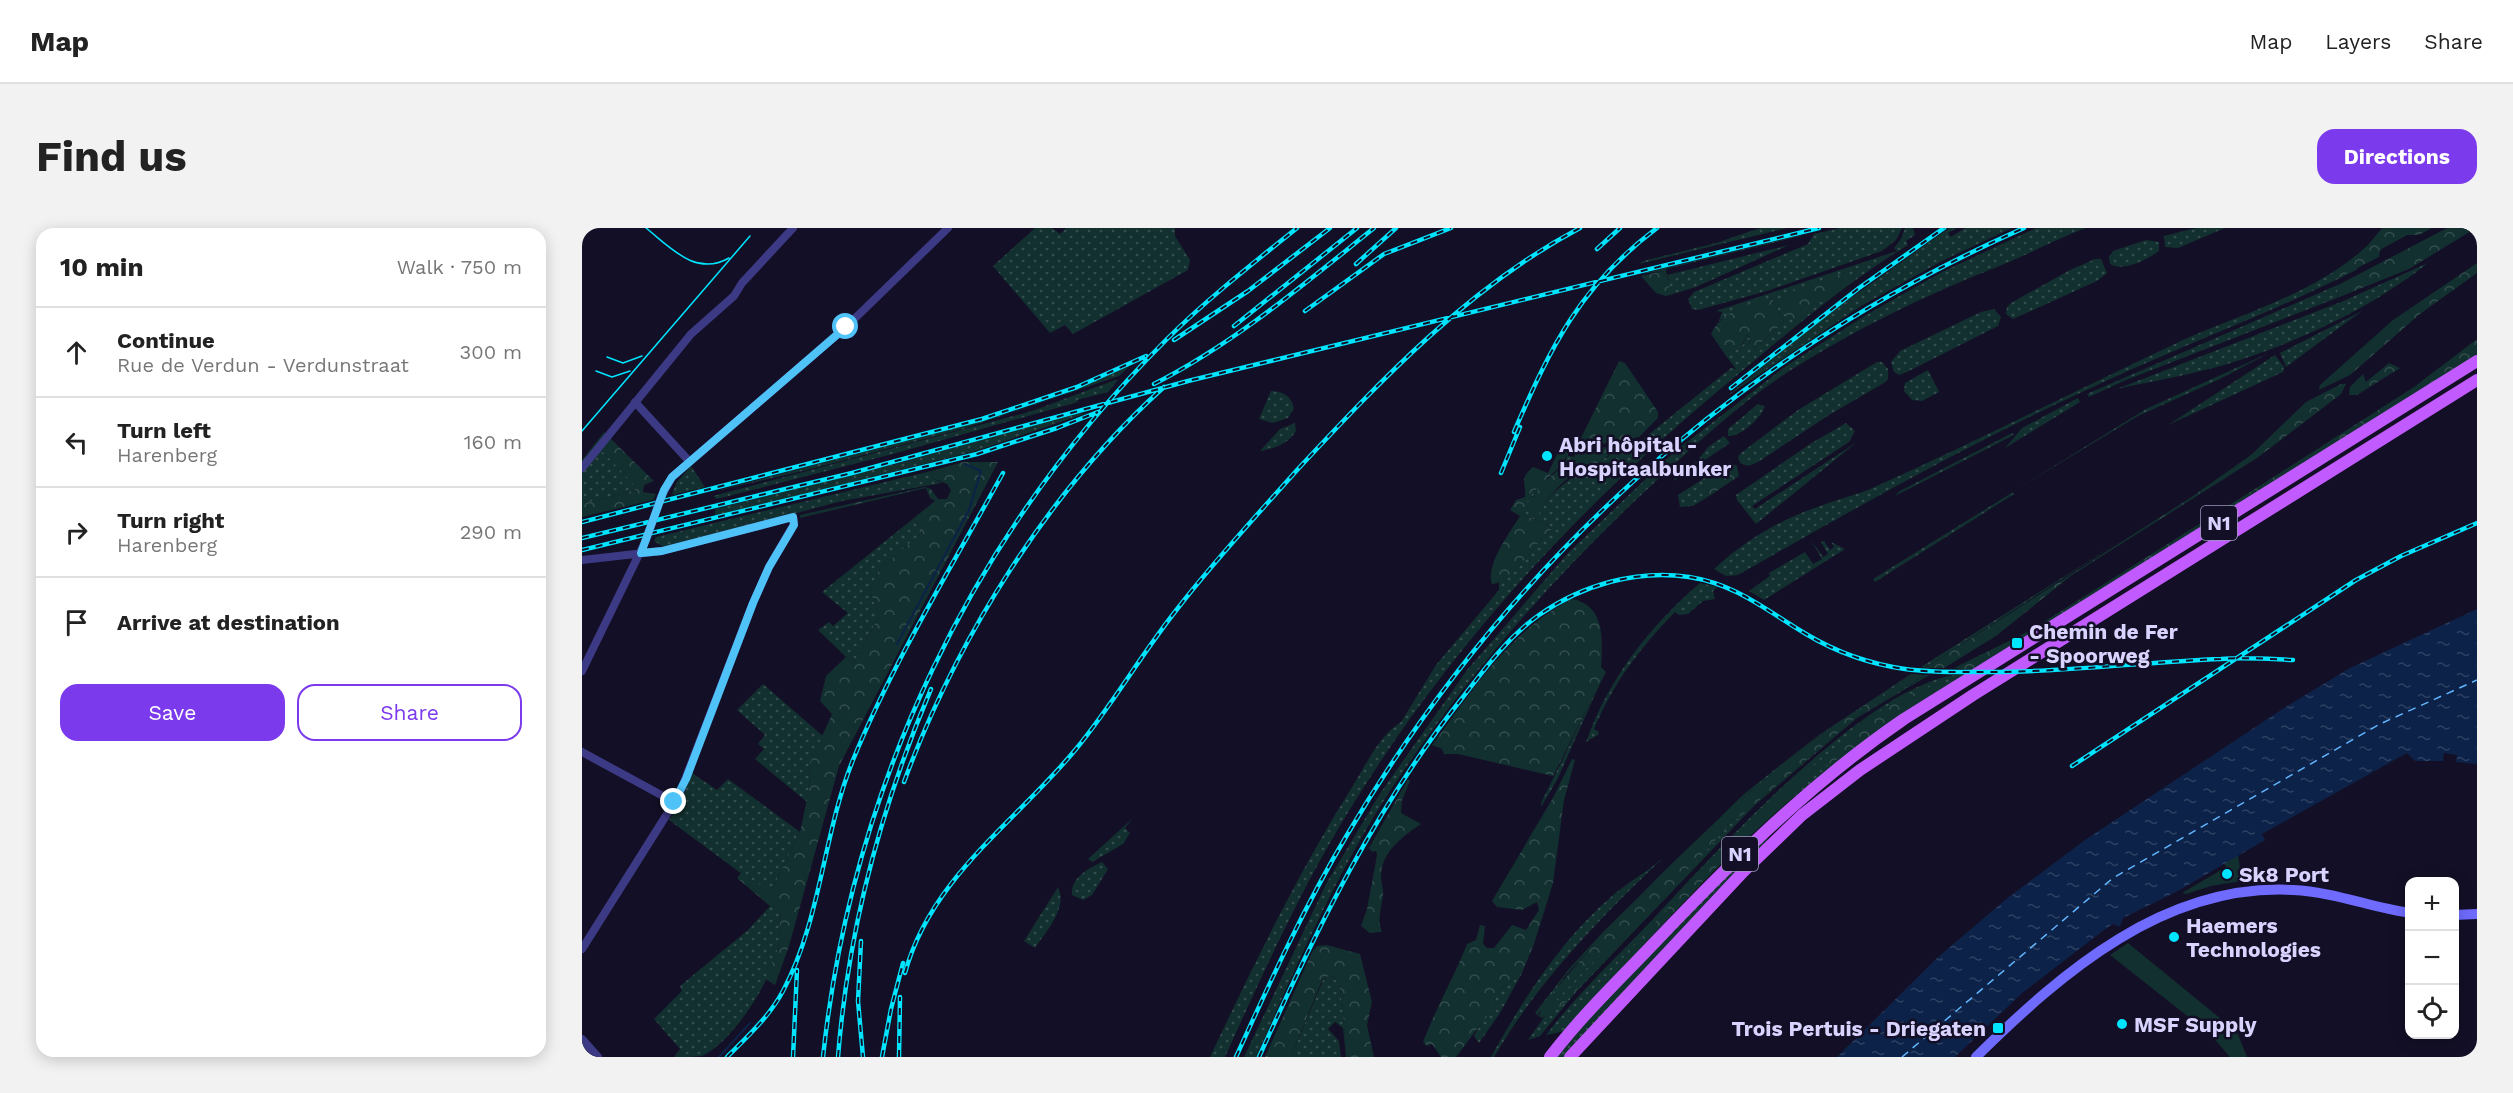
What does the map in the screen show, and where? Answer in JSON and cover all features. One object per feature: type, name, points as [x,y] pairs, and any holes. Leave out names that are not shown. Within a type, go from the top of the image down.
[{"type":"main road","name":"N1","points":[[1550,1057],[1586,1015],[1746,848],[1802,796],[1867,744],[2477,362]]},
{"type":"main road","name":"N1","points":[[1570,1057],[1743,872],[1803,815],[1860,770],[1937,718],[2477,380]]},
{"type":"main road","points":[[1976,1057],[2031,1005],[2091,959],[2144,923],[2180,908],[2235,893],[2292,890],[2334,895],[2405,912]]},
{"type":"main road","points":[[2459,915],[2477,914]]},
{"type":"street","points":[[582,468],[691,334],[734,296],[793,228]]},
{"type":"street","points":[[582,671],[641,553],[668,483],[689,461],[846,327],[948,228]]},
{"type":"street","points":[[635,402],[689,461]]},
{"type":"street","points":[[582,560],[662,551],[793,517],[794,525],[769,567],[753,603],[694,759],[674,802],[582,949]]},
{"type":"street","points":[[582,752],[674,802]]},
{"type":"street","points":[[582,1039],[598,1057]]},
{"type":"green space","points":[[1035,228],[1052,228],[1060,234],[1066,228],[1175,228],[1175,236],[1190,260],[1188,270],[1073,334],[1065,325],[1050,333],[993,266]]},
{"type":"green space","points":[[1760,228],[1787,228],[1639,264],[1643,261],[1716,243]]},
{"type":"green space","points":[[1840,228],[1902,228],[1896,240],[1882,251],[1767,291],[1698,310],[1692,309],[1688,299],[1694,292],[1808,244],[1814,234]]},
{"type":"green space","points":[[1905,228],[1913,228],[1915,235],[1906,241],[1908,245],[1841,291],[1678,425],[1568,530],[1517,585],[1422,703],[1379,765],[1322,857],[1265,970],[1225,1057],[1210,1057],[1296,884],[1374,750],[1386,734],[1401,722],[1436,665],[1499,590],[1499,582],[1514,571],[1552,529],[1547,524],[1523,515],[1532,494],[1550,478],[1532,497],[1538,515],[1544,504],[1560,487],[1609,456],[1611,446],[1643,439],[1731,368],[1736,369],[1724,353],[1743,345],[1746,336],[1750,337],[1749,344],[1755,348],[1784,322],[1772,298],[1733,311],[1719,321],[1722,312],[1716,311],[1897,251],[1894,248]]},
{"type":"green space","points":[[1949,228],[1957,228],[1948,233],[1951,237],[1965,228],[2012,228],[1944,260],[1861,306],[1726,397],[1813,325]]},
{"type":"green space","points":[[2036,228],[2086,228],[1917,301],[1840,341],[1791,370],[1755,395],[1704,438],[1582,553],[1480,668],[1390,791],[1334,888],[1256,1057],[1244,1057],[1326,884],[1379,795],[1467,670],[1568,553],[1674,452],[1786,366],[1866,315],[1942,272]]},
{"type":"green space","points":[[2196,228],[2225,228],[2178,248],[2165,247],[2164,236]]},
{"type":"green space","points":[[2382,228],[2432,228],[2419,235],[2407,235],[2380,250],[2379,257],[2326,284],[2368,245]]},
{"type":"green space","points":[[2447,228],[2476,228],[2409,269],[2337,298],[2338,288],[2342,283]]},
{"type":"green space","points":[[1801,235],[1666,269],[1667,275],[1789,245],[1696,287],[1666,296],[1669,280],[1663,271],[1641,274]]},
{"type":"green space","points":[[2146,240],[2159,242],[2159,251],[2128,266],[2110,264],[2109,257],[2113,251]]},
{"type":"green space","points":[[2368,245],[2356,268],[2358,269],[2324,286],[2115,377],[1993,435],[1907,480],[1738,575],[1726,576],[1714,569],[1739,548],[1779,523],[1872,488],[2183,340],[2280,300],[2326,276],[2348,262]]},
{"type":"green space","points":[[2095,259],[2101,259],[2107,273],[2097,281],[2013,319],[2006,314],[2007,307],[2011,303],[2068,271]]},
{"type":"green space","points":[[2428,263],[2357,310],[2278,346],[2211,369],[2117,389],[2341,302]]},
{"type":"green space","points":[[2477,263],[2477,273],[2420,314],[2350,375],[2319,390],[2320,385],[2393,320]]},
{"type":"green space","points":[[1663,271],[1670,283],[1666,296],[1656,293],[1641,276]]},
{"type":"green space","points":[[1840,274],[1847,279],[1847,284],[1823,302],[1815,302],[1807,292],[1809,286]]},
{"type":"green space","points":[[2342,283],[2338,288],[2337,298],[2126,380],[2089,397],[2087,394]]},
{"type":"green space","points":[[1796,289],[1807,293],[1811,304],[1807,315],[1796,319],[1785,315],[1781,304],[1785,293]]},
{"type":"green space","points":[[1772,298],[1784,322],[1755,348],[1749,347],[1750,337],[1747,335],[1741,347],[1724,353],[1711,334],[1716,326],[1737,309]]},
{"type":"green space","points":[[1994,309],[2001,317],[1998,326],[1907,372],[1899,375],[1894,372],[1891,362],[1900,351],[1981,312]]},
{"type":"green space","points":[[2362,311],[2286,367],[2280,353]]},
{"type":"green space","points":[[2477,339],[2477,356],[1972,670],[1954,668],[2031,630],[2414,387]]},
{"type":"green space","points":[[2269,353],[2220,379],[2138,416],[2017,489],[2146,409]]},
{"type":"green space","points":[[2275,355],[2284,367],[2283,372],[2168,425]]},
{"type":"green space","points":[[1619,361],[1625,363],[1658,412],[1658,418],[1639,437],[1602,444],[1577,455],[1580,440]]},
{"type":"green space","points":[[1877,362],[1882,362],[1888,369],[1888,379],[1884,383],[1829,415],[1758,462],[1748,466],[1740,463],[1738,457],[1741,453],[1798,410]]},
{"type":"green space","points":[[2389,363],[2400,368],[2357,395],[2349,395],[2350,387],[2363,374],[2366,382]]},
{"type":"green space","points":[[1130,366],[1119,376],[966,428],[807,470],[712,492],[1006,414],[1062,395]]},
{"type":"green space","points":[[1928,370],[1939,392],[1922,401],[1912,400],[1904,391],[1905,383]]},
{"type":"green space","points":[[1118,380],[1108,392],[1077,400],[1078,402],[893,454],[717,499],[713,496],[1032,411]]},
{"type":"green space","points":[[2341,384],[2346,384],[2341,394],[2257,458],[2072,575],[1996,636],[1944,668],[1925,668],[2190,498],[2251,455],[2306,402]]},
{"type":"green space","points":[[1271,391],[1286,395],[1294,408],[1288,418],[1273,423],[1259,419]]},
{"type":"green space","points":[[2078,398],[2080,402],[2005,448],[2022,428]]},
{"type":"green space","points":[[1758,404],[1765,406],[1755,421],[1745,430],[1728,436],[1728,429]]},
{"type":"green space","points":[[1080,412],[1081,414],[1090,412],[976,451],[715,516],[715,509],[896,464]]},
{"type":"green space","points":[[1295,423],[1296,431],[1289,440],[1276,447],[1260,451],[1280,429]]},
{"type":"green space","points":[[1846,423],[1855,431],[1849,442],[1752,506],[1755,509],[1857,442],[1756,524],[1737,500],[1736,495],[1810,444]]},
{"type":"green space","points":[[604,432],[610,438],[601,450],[638,487],[632,491],[586,503],[582,500],[582,460]]},
{"type":"green space","points":[[2014,434],[2010,437],[1895,496],[1900,491]]},
{"type":"green space","points":[[1724,436],[1730,443],[1674,481],[1674,475],[1697,461],[1708,447]]},
{"type":"green space","points":[[610,438],[654,481],[644,485],[643,492],[656,494],[653,500],[582,517],[582,500],[586,503],[637,488],[601,450]]},
{"type":"green space","points":[[1580,440],[1576,451],[1581,455],[1587,452],[1589,454],[1572,461],[1559,470],[1566,460],[1563,447],[1568,449],[1568,456],[1575,457],[1573,451]]},
{"type":"green space","points":[[1561,446],[1566,454],[1564,460],[1532,494],[1523,515],[1547,524],[1552,529],[1508,577],[1492,584],[1492,568],[1495,559],[1520,516],[1510,510],[1516,500],[1525,497],[1526,475],[1533,467],[1548,473]]},
{"type":"green space","points":[[1611,446],[1612,450],[1606,458],[1576,473],[1559,486],[1538,515],[1527,512],[1538,489],[1560,469],[1586,454]]},
{"type":"green space","points":[[963,462],[998,462],[839,766],[789,946],[775,985],[765,979],[778,949],[781,910],[770,906],[737,878],[741,873],[771,892],[800,832],[810,785],[809,765],[832,714],[820,701],[826,676],[846,657],[855,661],[879,616],[870,591],[880,568],[922,533],[914,518],[935,501],[930,498],[926,488],[800,518],[800,515],[925,487],[931,489],[938,499],[947,499],[951,490],[947,484],[934,479],[931,471]]},
{"type":"green space","points":[[1729,462],[1737,466],[1739,476],[1711,495],[1704,488],[1703,479]]},
{"type":"green space","points":[[691,466],[705,487],[672,495],[676,483]]},
{"type":"green space","points":[[931,471],[934,479],[942,483],[842,501],[665,548],[654,541],[656,537]]},
{"type":"green space","points":[[1703,479],[1703,486],[1711,495],[1693,506],[1680,507],[1678,495]]},
{"type":"green space","points":[[2013,492],[2014,494],[1875,582],[1873,579]]},
{"type":"green space","points":[[914,518],[922,533],[880,568],[870,591],[879,616],[855,661],[846,657],[818,630],[829,622],[833,626],[848,613],[822,592]]},
{"type":"green space","points":[[1811,540],[1823,557],[1828,554],[1821,542],[1824,541],[1830,550],[1834,547],[1831,542],[1845,549],[1764,600],[1749,591],[1770,576],[1769,573],[1805,552],[1813,564],[1822,559]]},
{"type":"green space","points":[[2120,541],[1925,668],[1921,667]]},
{"type":"green space","points":[[1700,583],[1718,587],[1713,591],[1715,599],[1703,601],[1688,614],[1679,615],[1675,612],[1662,625],[1628,667],[1610,696],[1594,729],[1599,732],[1598,735],[1586,742],[1606,696],[1632,655],[1664,617]]},
{"type":"green space","points":[[1572,599],[1591,608],[1596,616],[1601,635],[1601,667],[1606,672],[1553,776],[1458,754],[1444,754],[1442,749],[1432,745],[1478,683],[1511,645],[1530,627]]},
{"type":"green space","points":[[1911,674],[1915,674],[1817,737],[1746,795],[1566,975],[1538,1014],[1540,1017],[1535,1013],[1569,969],[1604,931],[1744,794],[1816,737]]},
{"type":"green space","points":[[1915,674],[1925,675],[1857,717],[1737,819],[1730,821],[1724,831],[1559,1009],[1556,1009],[1559,1001],[1604,951],[1556,1000],[1548,1014],[1542,1018],[1539,1016],[1542,1006],[1604,934],[1671,865],[1741,799],[1815,739]]},
{"type":"green space","points":[[1968,674],[1808,785],[1757,829],[1701,885],[1565,1031],[1546,1035],[1558,1019],[1716,852],[1800,771],[1845,733],[1889,702],[1931,681]]},
{"type":"green space","points":[[1925,675],[1929,675],[1857,718],[1754,806],[1576,992],[1540,1036],[1528,1040],[1556,1000],[1603,951],[1605,952],[1557,1010],[1724,831],[1730,821],[1737,819],[1857,717]]},
{"type":"green space","points":[[1602,679],[1557,780],[1541,807],[1541,803]]},
{"type":"green space","points":[[1950,681],[1951,683],[1827,766],[1825,764],[1820,768],[1741,841],[1565,1028],[1562,1025],[1705,867],[1766,806],[1875,714],[1908,695],[1942,682],[1944,687]]},
{"type":"green space","points":[[763,684],[823,736],[809,765],[810,785],[807,802],[755,759],[764,749],[758,744],[765,735],[737,710]]},
{"type":"green space","points":[[1572,759],[1575,760],[1564,800],[1553,883],[1534,944],[1522,973],[1500,989],[1487,1016],[1456,1057],[1441,1057],[1432,1044],[1427,1046],[1423,1042],[1467,944],[1476,940],[1480,925],[1485,926],[1483,944],[1487,948],[1494,948],[1512,925],[1526,930],[1539,910],[1537,902],[1522,910],[1497,907],[1492,901],[1554,796]]},
{"type":"green space","points":[[692,773],[717,790],[728,779],[800,832],[771,892],[750,880],[669,820],[681,801]]},
{"type":"green space","points":[[1408,779],[1410,781],[1402,800],[1401,813],[1421,824],[1394,846],[1385,860],[1381,877],[1382,932],[1370,933],[1361,926],[1367,909],[1377,855],[1376,851],[1372,852],[1369,848]]},
{"type":"green space","points":[[1133,818],[1125,828],[1130,833],[1123,844],[1092,862],[1088,859]]},
{"type":"green space","points":[[1766,837],[1768,840],[1566,1057],[1556,1057],[1604,1000]]},
{"type":"green space","name":"Sk8 Port","points":[[2238,855],[2242,881],[2182,893],[2226,867],[2224,863]]},
{"type":"green space","points":[[1663,858],[1593,927],[1550,976],[1494,1057],[1491,1057],[1544,971],[1576,932],[1612,896]]},
{"type":"green space","points":[[1102,862],[1108,869],[1092,895],[1083,900],[1072,895],[1077,879]]},
{"type":"green space","points":[[1058,887],[1060,903],[1055,919],[1035,948],[1024,941]]},
{"type":"green space","points":[[770,906],[781,910],[778,947],[768,976],[749,1009],[714,1049],[702,1056],[674,1057],[680,1049],[654,1019],[682,991],[680,986],[748,930]]},
{"type":"green space","points":[[2128,943],[2237,1032],[2247,1057],[2230,1057],[2210,1034],[2110,955]]},
{"type":"green space","points":[[1327,945],[1360,954],[1372,1002],[1367,1025],[1374,1057],[1346,1057],[1340,988],[1334,977],[1329,976],[1322,980],[1291,1057],[1265,1057],[1312,952],[1317,946]]},
{"type":"green space","points":[[1522,973],[1500,1013],[1479,1043],[1474,1036],[1500,989]]},
{"type":"green space","points":[[1329,976],[1334,977],[1340,988],[1346,1057],[1343,1028],[1335,1022],[1328,1029],[1339,1041],[1341,1057],[1291,1057],[1323,980]]},
{"type":"water","points":[[2477,609],[2477,764],[2456,762],[2457,755],[2444,753],[2443,761],[2415,761],[2407,753],[2262,834],[2265,840],[2178,891],[2123,918],[2120,927],[2113,924],[2104,930],[2021,994],[1955,1057],[1837,1057],[1937,958],[2005,900],[2085,840],[2284,708],[2350,668]]},
{"type":"waterway","points":[[897,644],[969,510],[981,471],[965,464]]},
{"type":"waterway","points":[[719,1057],[750,1023]]},
{"type":"ferry route","points":[[1902,1057],[2113,878],[2380,724],[2477,680]]},
{"type":"tram line","points":[[646,228],[684,258],[695,262],[717,263],[729,258]]},
{"type":"tram line","points":[[582,431],[750,236]]},
{"type":"tram line","points":[[607,357],[623,363],[642,356]]},
{"type":"tram line","points":[[596,371],[612,377],[630,371]]},
{"type":"railway","points":[[823,1057],[838,956],[862,858],[893,762],[933,669],[980,580],[1035,496],[1097,415],[1181,325],[1297,228]]},
{"type":"railway","points":[[1174,340],[1248,291],[1330,228]]},
{"type":"railway","points":[[1234,326],[1357,228]]},
{"type":"railway","points":[[1154,384],[1184,368],[1241,331],[1374,228]]},
{"type":"railway","points":[[1356,264],[1396,228]]},
{"type":"railway","points":[[1305,311],[1384,254],[1451,228]]},
{"type":"railway","points":[[905,973],[917,939],[934,908],[955,879],[1076,749],[1192,590],[1298,469],[1429,336],[1501,277],[1580,228]]},
{"type":"railway","points":[[1597,249],[1620,228]]},
{"type":"railway","points":[[1514,432],[1555,345],[1588,295],[1607,272],[1657,228]]},
{"type":"railway","points":[[582,538],[852,473],[1188,381],[1819,228]]},
{"type":"railway","points":[[1731,388],[1859,288],[1944,228]]},
{"type":"railway","points":[[1236,1057],[1302,917],[1347,835],[1410,737],[1479,644],[1555,558],[1637,478],[1725,405],[1819,338],[1919,279],[2024,228]]},
{"type":"railway","points":[[582,522],[982,419],[1077,387],[1146,356]]},
{"type":"railway","points":[[904,782],[951,674],[979,621],[1011,569],[1045,519],[1082,472],[1164,387]]},
{"type":"railway","points":[[582,550],[977,454],[1098,412]]},
{"type":"railway","points":[[1501,473],[1520,427]]},
{"type":"railway","points":[[727,1057],[765,1018],[783,991],[796,964],[814,906],[843,788],[853,760],[886,687],[1003,473]]},
{"type":"railway","points":[[2072,766],[2356,580],[2401,556],[2477,523]]},
{"type":"railway","points":[[1259,1057],[1326,916],[1375,825],[1402,781],[1507,643],[1539,615],[1573,595],[1630,578],[1650,575],[1689,577],[1736,592],[1841,652],[1879,664],[1916,670],[2019,672],[2230,658],[2293,660]]},
{"type":"railway","points":[[838,1057],[850,963],[870,870],[897,778],[931,689]]},
{"type":"railway","points":[[861,941],[858,1001],[863,1057]]},
{"type":"railway","points":[[882,1057],[903,963]]},
{"type":"railway","points":[[793,1057],[797,970]]},
{"type":"railway","points":[[899,1057],[900,997]]},
{"type":"place","name":"Abri hôpital - Hospitaalbunker","points":[[1547,456]]},
{"type":"place","name":"Chemin de Fer - Spoorweg","points":[[2017,643]]},
{"type":"place","name":"Sk8 Port","points":[[2227,874]]},
{"type":"place","name":"Haemers Technologies","points":[[2174,937]]},
{"type":"place","name":"MSF Supply","points":[[2122,1024]]},
{"type":"place","name":"Trois Pertuis - Driegaten","points":[[1998,1028]]},
{"type":"route","points":[[674,802],[686,779],[727,676],[736,645],[753,603],[758,597],[769,567],[792,531],[793,517],[662,551],[641,553],[664,490],[672,477],[846,327]]}]
